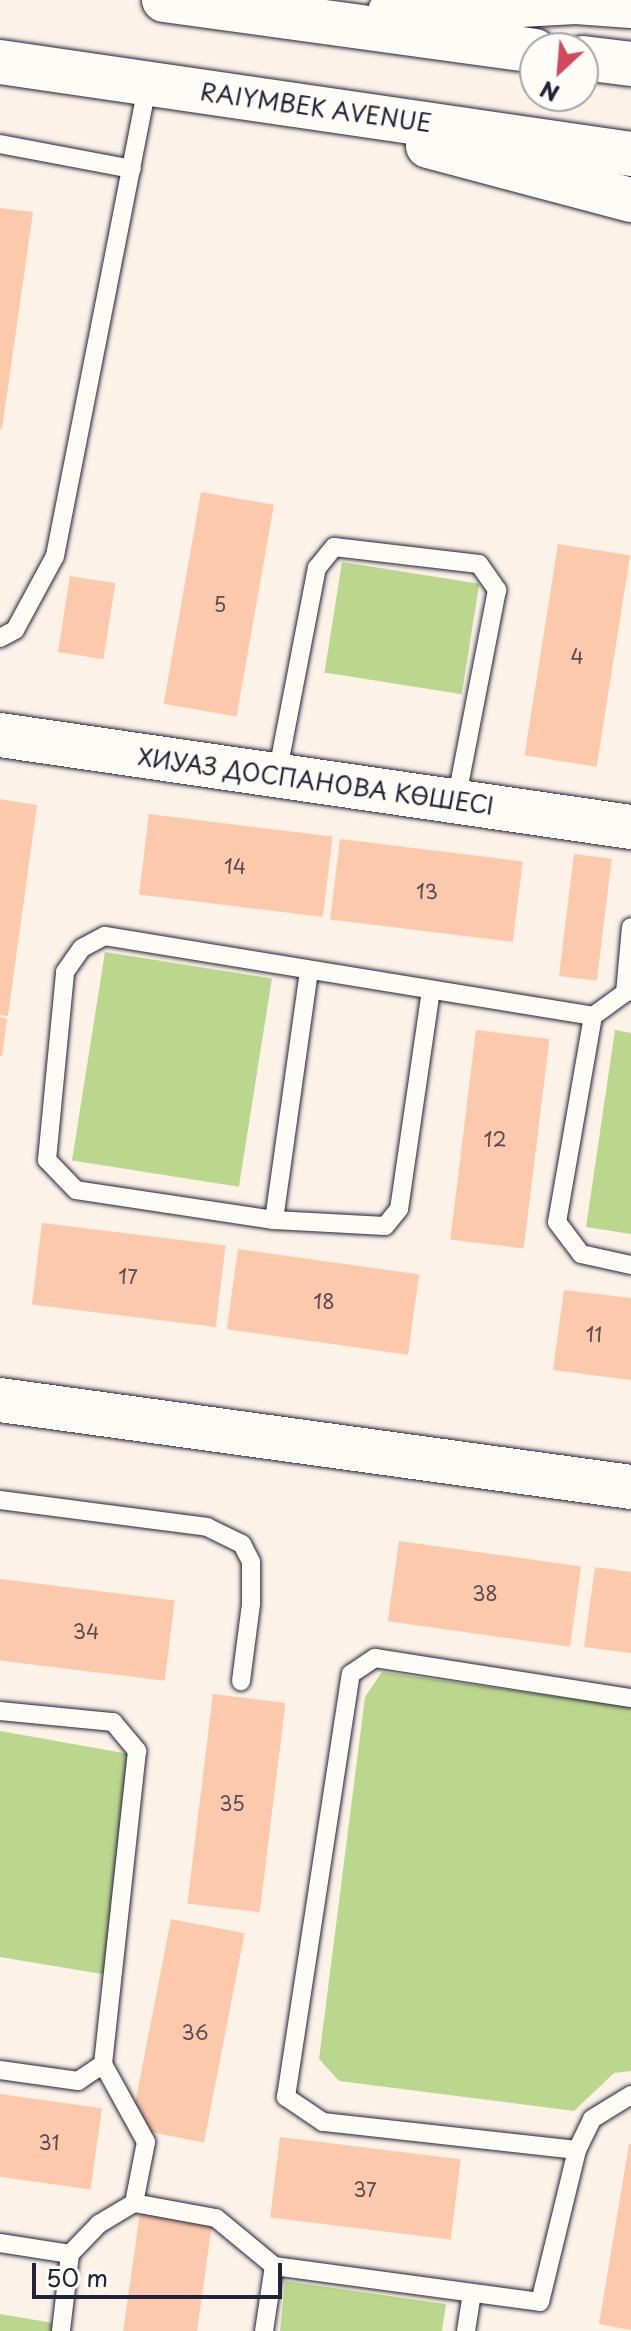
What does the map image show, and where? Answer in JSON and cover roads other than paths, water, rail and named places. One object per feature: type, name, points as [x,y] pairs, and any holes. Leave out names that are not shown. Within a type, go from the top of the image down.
[{"type":"main road","points":[[164,0],[519,49]]},
{"type":"main road","points":[[280,17],[576,2],[631,6]]},
{"type":"main road","points":[[599,60],[631,64]]},
{"type":"main road","name":"RAIYMBEK AVENUE","points":[[0,62],[631,154]]},
{"type":"main road","points":[[262,98],[555,183],[631,200]]},
{"type":"main road","name":"ХИУАЗ ДОСПАНОВА КӨШЕСІ","points":[[0,735],[631,827]]},
{"type":"main road","points":[[0,1400],[631,1487]]},
{"type":"lane","points":[[0,638],[15,630],[55,556],[148,82]]},
{"type":"lane","points":[[0,144],[132,169]]},
{"type":"lane","points":[[277,775],[317,568],[334,547],[479,564],[497,590],[456,801]]},
{"type":"lane","points":[[431,990],[399,1209],[385,1226],[370,1230],[274,1220],[76,1190],[47,1160],[65,972],[82,948],[105,936],[593,1016],[628,996],[631,927]]},
{"type":"lane","points":[[274,1220],[309,970]]},
{"type":"lane","points":[[593,1016],[557,1222],[581,1254],[631,1265]]},
{"type":"lane","points":[[0,1500],[207,1527],[242,1544],[251,1562],[251,1590],[241,1681]]},
{"type":"lane","points":[[577,2150],[323,2122],[286,2097],[351,1674],[375,1658],[631,1698]]},
{"type":"lane","points":[[0,1711],[113,1722],[137,1751],[103,2064],[146,2142],[134,2203]]},
{"type":"lane","points":[[0,2070],[78,2081],[103,2064]]},
{"type":"lane","points":[[61,2331],[70,2254],[99,2224],[134,2203],[216,2218],[274,2266],[540,2302],[577,2150],[592,2119],[631,2095]]},
{"type":"lane","points":[[0,2243],[70,2254]]},
{"type":"lane","points":[[264,2331],[274,2266]]},
{"type":"lane","points":[[466,2331],[472,2293]]}]
